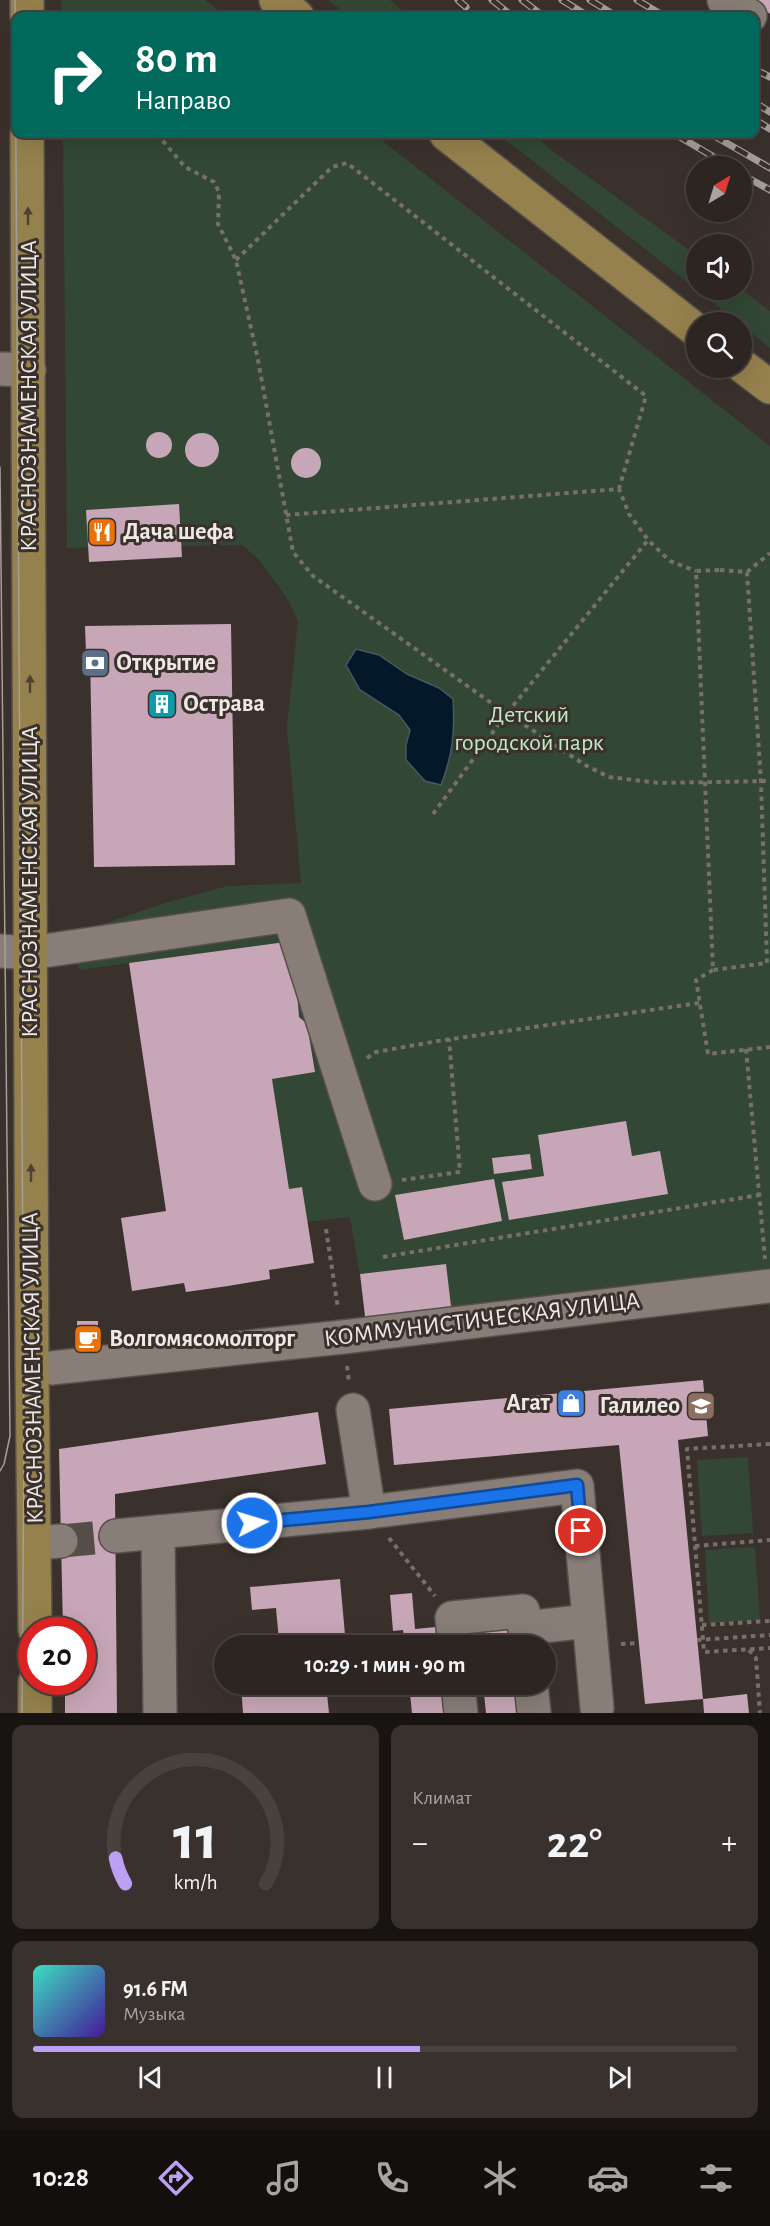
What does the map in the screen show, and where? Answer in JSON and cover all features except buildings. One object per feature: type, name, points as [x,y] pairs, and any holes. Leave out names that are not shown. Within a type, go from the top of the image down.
[{"type":"main road","points":[[276,0],[292,12]]},
{"type":"main road","name":"КРАСНОЗНАМЕНСКАЯ УЛИЦА","points":[[27,138],[14,370],[15,952],[32,1367],[48,1542],[37,1617]]},
{"type":"main road","points":[[451,138],[686,322]]},
{"type":"main road","points":[[752,373],[770,387]]},
{"type":"main road","points":[[34,1713],[35,1695]]},
{"type":"street","points":[[724,0],[744,12]]},
{"type":"street","points":[[15,952],[289,915],[375,1184]]},
{"type":"street","name":"КОММУНИСТИЧЕСКАЯ УЛИЦА","points":[[51,1368],[769,1295]]},
{"type":"street","points":[[353,1410],[369,1512]]},
{"type":"street","points":[[116,1536],[369,1512],[577,1485],[597,1708]]},
{"type":"street","points":[[158,1532],[160,1713]]},
{"type":"street","points":[[453,1632],[523,1611],[526,1635]]},
{"type":"street","points":[[534,1635],[589,1621]]},
{"type":"street","points":[[459,1695],[461,1713]]},
{"type":"street","points":[[532,1695],[534,1713]]},
{"type":"path","points":[[160,138],[185,166],[214,182],[219,192],[218,224],[236,260],[258,360],[293,552],[313,576],[507,713],[585,765],[609,777],[658,783],[770,782]]},
{"type":"path","points":[[236,260],[332,167],[347,163],[646,396],[619,489],[628,514],[648,540],[670,561],[696,571],[747,572],[770,553]]},
{"type":"path","points":[[286,515],[619,489]]},
{"type":"path","points":[[433,814],[507,713],[648,540]]},
{"type":"path","points":[[696,571],[713,970]]},
{"type":"path","points":[[747,572],[761,782],[769,964],[713,970],[696,980],[708,1054],[770,1047]]},
{"type":"path","points":[[340,1076],[376,1052],[449,1039],[699,1004]]},
{"type":"path","points":[[375,1184],[460,1172],[449,1039]]},
{"type":"path","points":[[746,1049],[769,1295]]},
{"type":"path","points":[[383,1257],[759,1195]]},
{"type":"path","points":[[770,1444],[687,1449],[702,1625],[700,1640],[704,1652],[770,1648]]},
{"type":"path","points":[[369,1512],[453,1632]]},
{"type":"path","points":[[695,1546],[770,1540]]},
{"type":"path","points":[[702,1625],[770,1621]]},
{"type":"path","points":[[700,1640],[770,1635]]},
{"type":"path","points":[[748,1649],[756,1658],[760,1713]]},
{"type":"green space","points":[[61,0],[205,0],[221,12],[62,12]]},
{"type":"green space","points":[[328,0],[390,0],[404,12],[344,12]]},
{"type":"green space","name":"Детский городской парк","points":[[63,138],[379,138],[770,446],[770,1312],[768,1287],[453,1323],[445,1264],[360,1274],[350,1217],[307,1222],[302,1187],[289,1189],[272,1079],[315,1072],[307,1025],[129,963],[80,970],[69,946],[68,936],[165,903],[227,886],[301,883],[287,727],[298,620],[285,595],[259,560],[242,545],[67,548]]},
{"type":"green space","points":[[503,138],[538,138],[686,248],[686,281]]},
{"type":"green space","points":[[752,297],[770,311],[770,348],[752,334],[752,312],[725,312],[709,300],[752,300]]},
{"type":"green space","points":[[748,1457],[753,1533],[702,1536],[697,1460]]},
{"type":"green space","points":[[755,1547],[760,1620],[709,1623],[705,1550]]},
{"type":"water","points":[[356,649],[379,655],[407,674],[439,688],[453,699],[452,742],[441,785],[425,781],[406,760],[406,745],[410,730],[399,715],[360,690],[346,665]]},
{"type":"tunnel","points":[[61,1541],[116,1536]]},
{"type":"tram line","points":[[15,0],[15,12]]},
{"type":"tram line","points":[[16,138],[24,1437],[22,1713]]},
{"type":"tram line","points":[[0,467],[10,1436],[4,1464],[0,1471]]},
{"type":"railway","points":[[458,0],[466,7]]},
{"type":"railway","points":[[492,0],[507,12]]},
{"type":"railway","points":[[522,0],[538,12]]},
{"type":"railway","points":[[562,0],[582,12]]},
{"type":"railway","points":[[590,0],[610,12]]},
{"type":"railway","points":[[637,0],[657,12]]},
{"type":"railway","points":[[759,72],[770,77]]},
{"type":"railway","points":[[759,105],[770,112]]},
{"type":"railway","points":[[759,122],[770,129]]},
{"type":"railway","points":[[682,138],[712,156]]},
{"type":"railway","points":[[718,138],[770,168]]},
{"type":"railway","points":[[752,180],[770,190]]},
{"type":"place","name":"Дача шефа","points":[[102,532]]},
{"type":"place","name":"Открытие","points":[[95,663]]},
{"type":"place","name":"Острава","points":[[162,704]]},
{"type":"place","name":"Волгомясомолторг","points":[[88,1339]]},
{"type":"place","name":"Агат","points":[[571,1403]]},
{"type":"place","name":"Галилео","points":[[701,1406]]},
{"type":"route","points":[[252,1523],[369,1512],[577,1485],[581,1531]]}]
